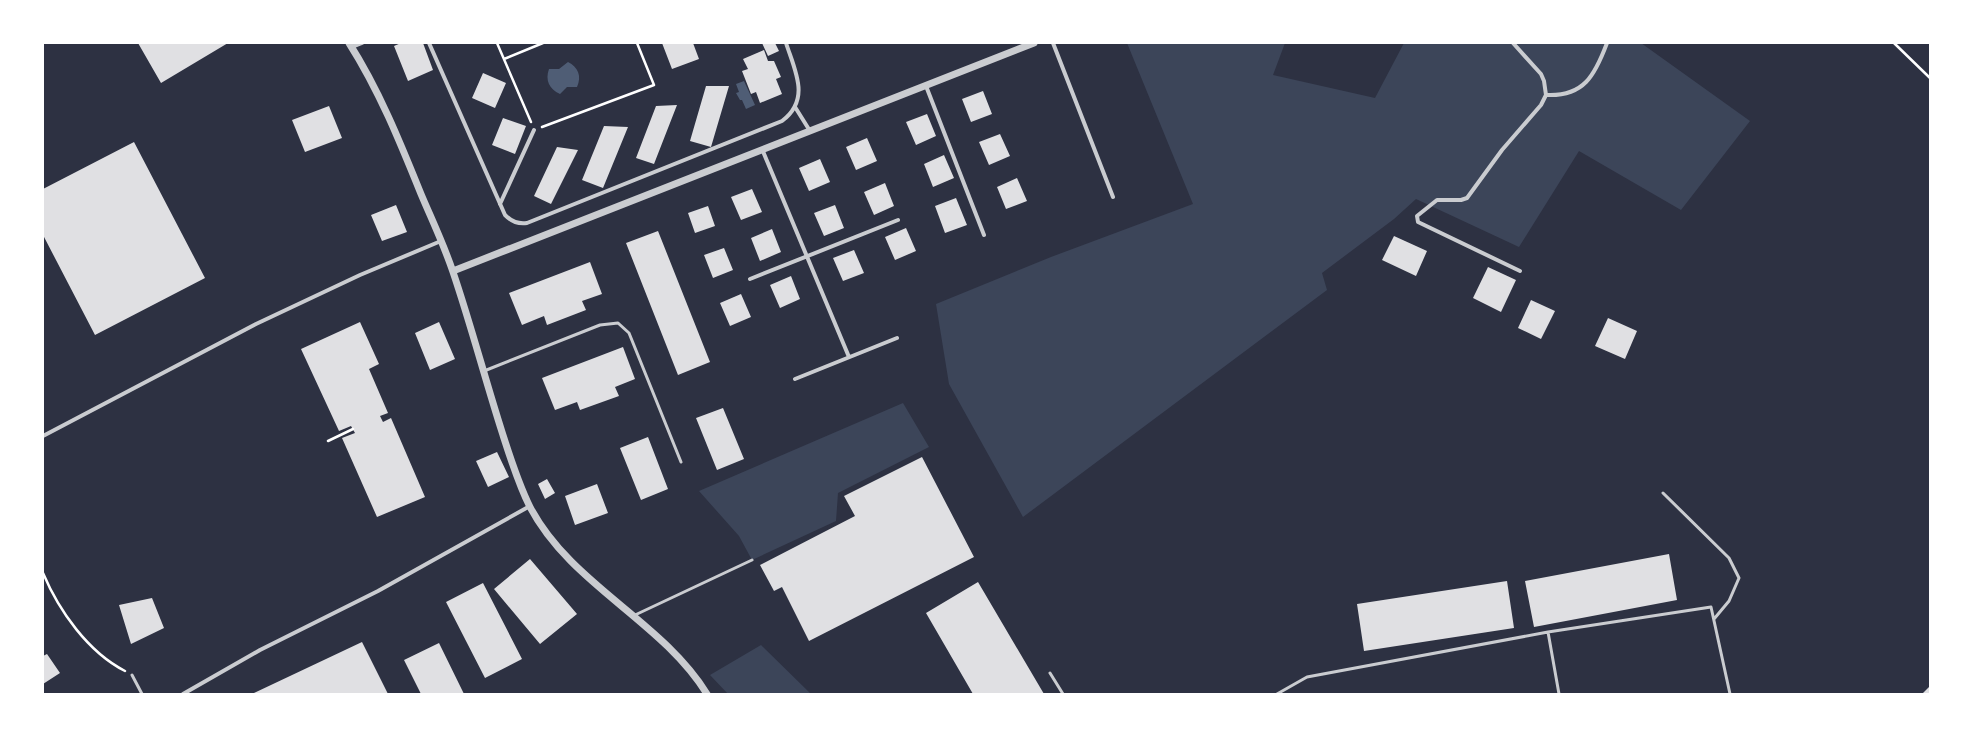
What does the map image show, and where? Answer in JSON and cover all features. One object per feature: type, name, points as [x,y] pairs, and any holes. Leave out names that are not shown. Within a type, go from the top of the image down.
[{"type":"street","points":[[362,43],[351,45],[384,107],[453,271],[482,372],[515,474],[530,506],[542,527],[557,548],[586,576],[667,646],[700,683],[707,694]]},
{"type":"street","points":[[429,43],[505,215],[510,220],[521,224],[527,223],[782,121],[790,115],[795,107],[800,88],[786,43]]},
{"type":"street","points":[[453,271],[926,86],[1021,46],[1034,43]]},
{"type":"street","points":[[1053,43],[1113,197]]},
{"type":"street","points":[[1512,43],[1541,74],[1544,81],[1546,95],[1541,104],[1502,150],[1467,198],[1461,200],[1437,200],[1417,216],[1418,222],[1520,271]]},
{"type":"street","points":[[1546,95],[1561,96],[1576,89],[1591,78],[1599,64],[1607,43]]},
{"type":"street","points":[[926,86],[984,235]]},
{"type":"street","points":[[795,107],[810,131]]},
{"type":"street","points":[[500,204],[534,130]]},
{"type":"street","points":[[762,149],[849,357]]},
{"type":"street","points":[[750,279],[898,220]]},
{"type":"street","points":[[43,436],[256,324],[360,275],[440,241]]},
{"type":"street","points":[[795,379],[897,338]]},
{"type":"street","points":[[183,694],[260,650],[378,592],[530,506]]},
{"type":"lane","points":[[482,372],[600,325],[618,323],[629,333],[681,462]]},
{"type":"lane","points":[[1663,493],[1730,558],[1739,578],[1730,601],[1714,619]]},
{"type":"lane","points":[[633,616],[752,560]]},
{"type":"lane","points":[[1277,694],[1307,677],[1548,632],[1711,607],[1730,694]]},
{"type":"lane","points":[[1548,632],[1559,694]]},
{"type":"lane","points":[[1050,673],[1064,694]]},
{"type":"lane","points":[[132,675],[142,694]]},
{"type":"path","points":[[497,43],[534,130],[654,85],[637,43]]},
{"type":"path","points":[[504,59],[544,43]]},
{"type":"path","points":[[1894,43],[1930,78]]},
{"type":"path","points":[[328,441],[353,429]]},
{"type":"path","points":[[43,572],[61,607],[92,647],[103,658],[132,675]]},
{"type":"shaded area","points":[[1127,43],[1285,43],[1273,75],[1375,98],[1404,43],[1641,43],[1750,121],[1681,210],[1579,151],[1519,247],[1416,199],[1394,219],[1322,273],[1327,290],[1023,517],[949,384],[936,304],[1051,257],[1193,204]]},
{"type":"shaded area","points":[[568,62],[577,69],[579,79],[577,87],[567,87],[560,94],[553,90],[549,84],[547,77],[549,69],[559,69]]},
{"type":"shaded area","points":[[744,81],[755,105],[746,109],[742,100],[740,100],[736,93],[739,92],[736,84]]},
{"type":"shaded area","points":[[903,403],[929,447],[838,493],[836,521],[752,560],[739,536],[699,491]]},
{"type":"shaded area","points":[[761,645],[811,694],[728,694],[710,675]]},
{"type":"building","points":[[138,43],[228,43],[161,83]]},
{"type":"building","points":[[401,43],[423,43],[433,70],[408,81],[394,46]]},
{"type":"building","points":[[662,43],[693,43],[699,59],[672,69]]},
{"type":"building","points":[[762,43],[775,43],[779,51],[768,56]]},
{"type":"building","points":[[764,50],[768,61],[774,61],[781,77],[776,79],[782,94],[760,103],[756,92],[751,94],[742,71],[748,69],[743,59]]},
{"type":"building","points":[[483,73],[506,83],[495,108],[472,98]]},
{"type":"building","points":[[706,86],[729,86],[711,147],[690,141]]},
{"type":"building","points":[[983,91],[992,114],[971,122],[962,99]]},
{"type":"building","points":[[677,105],[654,164],[636,158],[656,106]]},
{"type":"building","points":[[329,106],[342,138],[305,152],[292,120]]},
{"type":"building","points":[[927,114],[936,136],[916,145],[906,122]]},
{"type":"building","points":[[503,118],[526,126],[515,154],[492,145]]},
{"type":"building","points":[[604,126],[628,127],[603,188],[582,180]]},
{"type":"building","points":[[1000,134],[1010,156],[989,165],[979,142]]},
{"type":"building","points":[[867,138],[877,161],[856,170],[846,147]]},
{"type":"building","points":[[134,142],[205,278],[95,335],[43,235],[43,189]]},
{"type":"building","points":[[557,147],[578,150],[551,204],[534,196]]},
{"type":"building","points":[[944,155],[954,178],[933,187],[924,164]]},
{"type":"building","points":[[820,159],[830,182],[809,191],[799,168]]},
{"type":"building","points":[[1017,178],[1027,201],[1006,209],[997,187]]},
{"type":"building","points":[[885,183],[894,206],[874,215],[864,192]]},
{"type":"building","points":[[752,189],[762,212],[741,220],[731,197]]},
{"type":"building","points":[[956,198],[967,225],[945,233],[935,206]]},
{"type":"building","points":[[396,205],[407,232],[382,241],[371,215]]},
{"type":"building","points":[[835,205],[844,228],[824,236],[814,213]]},
{"type":"building","points":[[708,206],[715,226],[695,233],[688,213]]},
{"type":"building","points":[[906,228],[916,251],[895,260],[885,237]]},
{"type":"building","points":[[772,229],[781,252],[760,261],[751,238]]},
{"type":"building","points":[[658,231],[710,362],[678,375],[626,243]]},
{"type":"building","points":[[1394,236],[1427,251],[1416,276],[1382,260]]},
{"type":"building","points":[[724,248],[733,270],[713,278],[704,255]]},
{"type":"building","points":[[854,250],[864,273],[843,281],[833,258]]},
{"type":"building","points":[[590,262],[602,294],[582,301],[586,310],[547,325],[544,316],[522,325],[509,293]]},
{"type":"building","points":[[1488,267],[1516,280],[1501,312],[1473,298]]},
{"type":"building","points":[[791,276],[800,299],[780,308],[770,285]]},
{"type":"building","points":[[741,294],[751,317],[730,326],[720,303]]},
{"type":"building","points":[[1531,300],[1555,311],[1541,339],[1518,328]]},
{"type":"building","points":[[1608,318],[1637,331],[1625,359],[1595,346]]},
{"type":"building","points":[[360,322],[379,364],[369,369],[388,413],[380,416],[383,422],[391,418],[425,497],[377,517],[342,438],[355,433],[351,426],[339,431],[301,349]]},
{"type":"building","points":[[439,322],[455,359],[430,370],[415,333]]},
{"type":"building","points":[[623,347],[635,379],[615,387],[619,396],[580,410],[577,402],[555,410],[542,378]]},
{"type":"building","points":[[723,408],[744,459],[717,470],[696,418]]},
{"type":"building","points":[[648,437],[668,489],[641,500],[620,448]]},
{"type":"building","points":[[497,452],[509,477],[488,487],[476,461]]},
{"type":"building","points":[[922,457],[974,557],[809,641],[782,587],[774,591],[760,565],[855,516],[844,496]]},
{"type":"building","points":[[547,479],[555,493],[545,499],[538,484]]},
{"type":"building","points":[[597,484],[608,513],[575,525],[565,496]]},
{"type":"building","points":[[1669,554],[1677,600],[1534,627],[1525,581]]},
{"type":"building","points":[[530,559],[577,614],[540,644],[494,589]]},
{"type":"building","points":[[1507,581],[1514,628],[1364,651],[1357,604]]},
{"type":"building","points":[[978,582],[1044,694],[973,694],[926,613]]},
{"type":"building","points":[[483,583],[522,659],[485,678],[446,602]]},
{"type":"building","points":[[152,598],[164,628],[131,644],[119,605]]},
{"type":"building","points":[[362,642],[388,694],[252,694]]},
{"type":"building","points":[[439,643],[464,694],[421,694],[404,660]]},
{"type":"building","points":[[47,654],[60,673],[43,684],[43,656]]},
{"type":"building","points":[[1930,686],[1930,694],[1922,694]]}]
